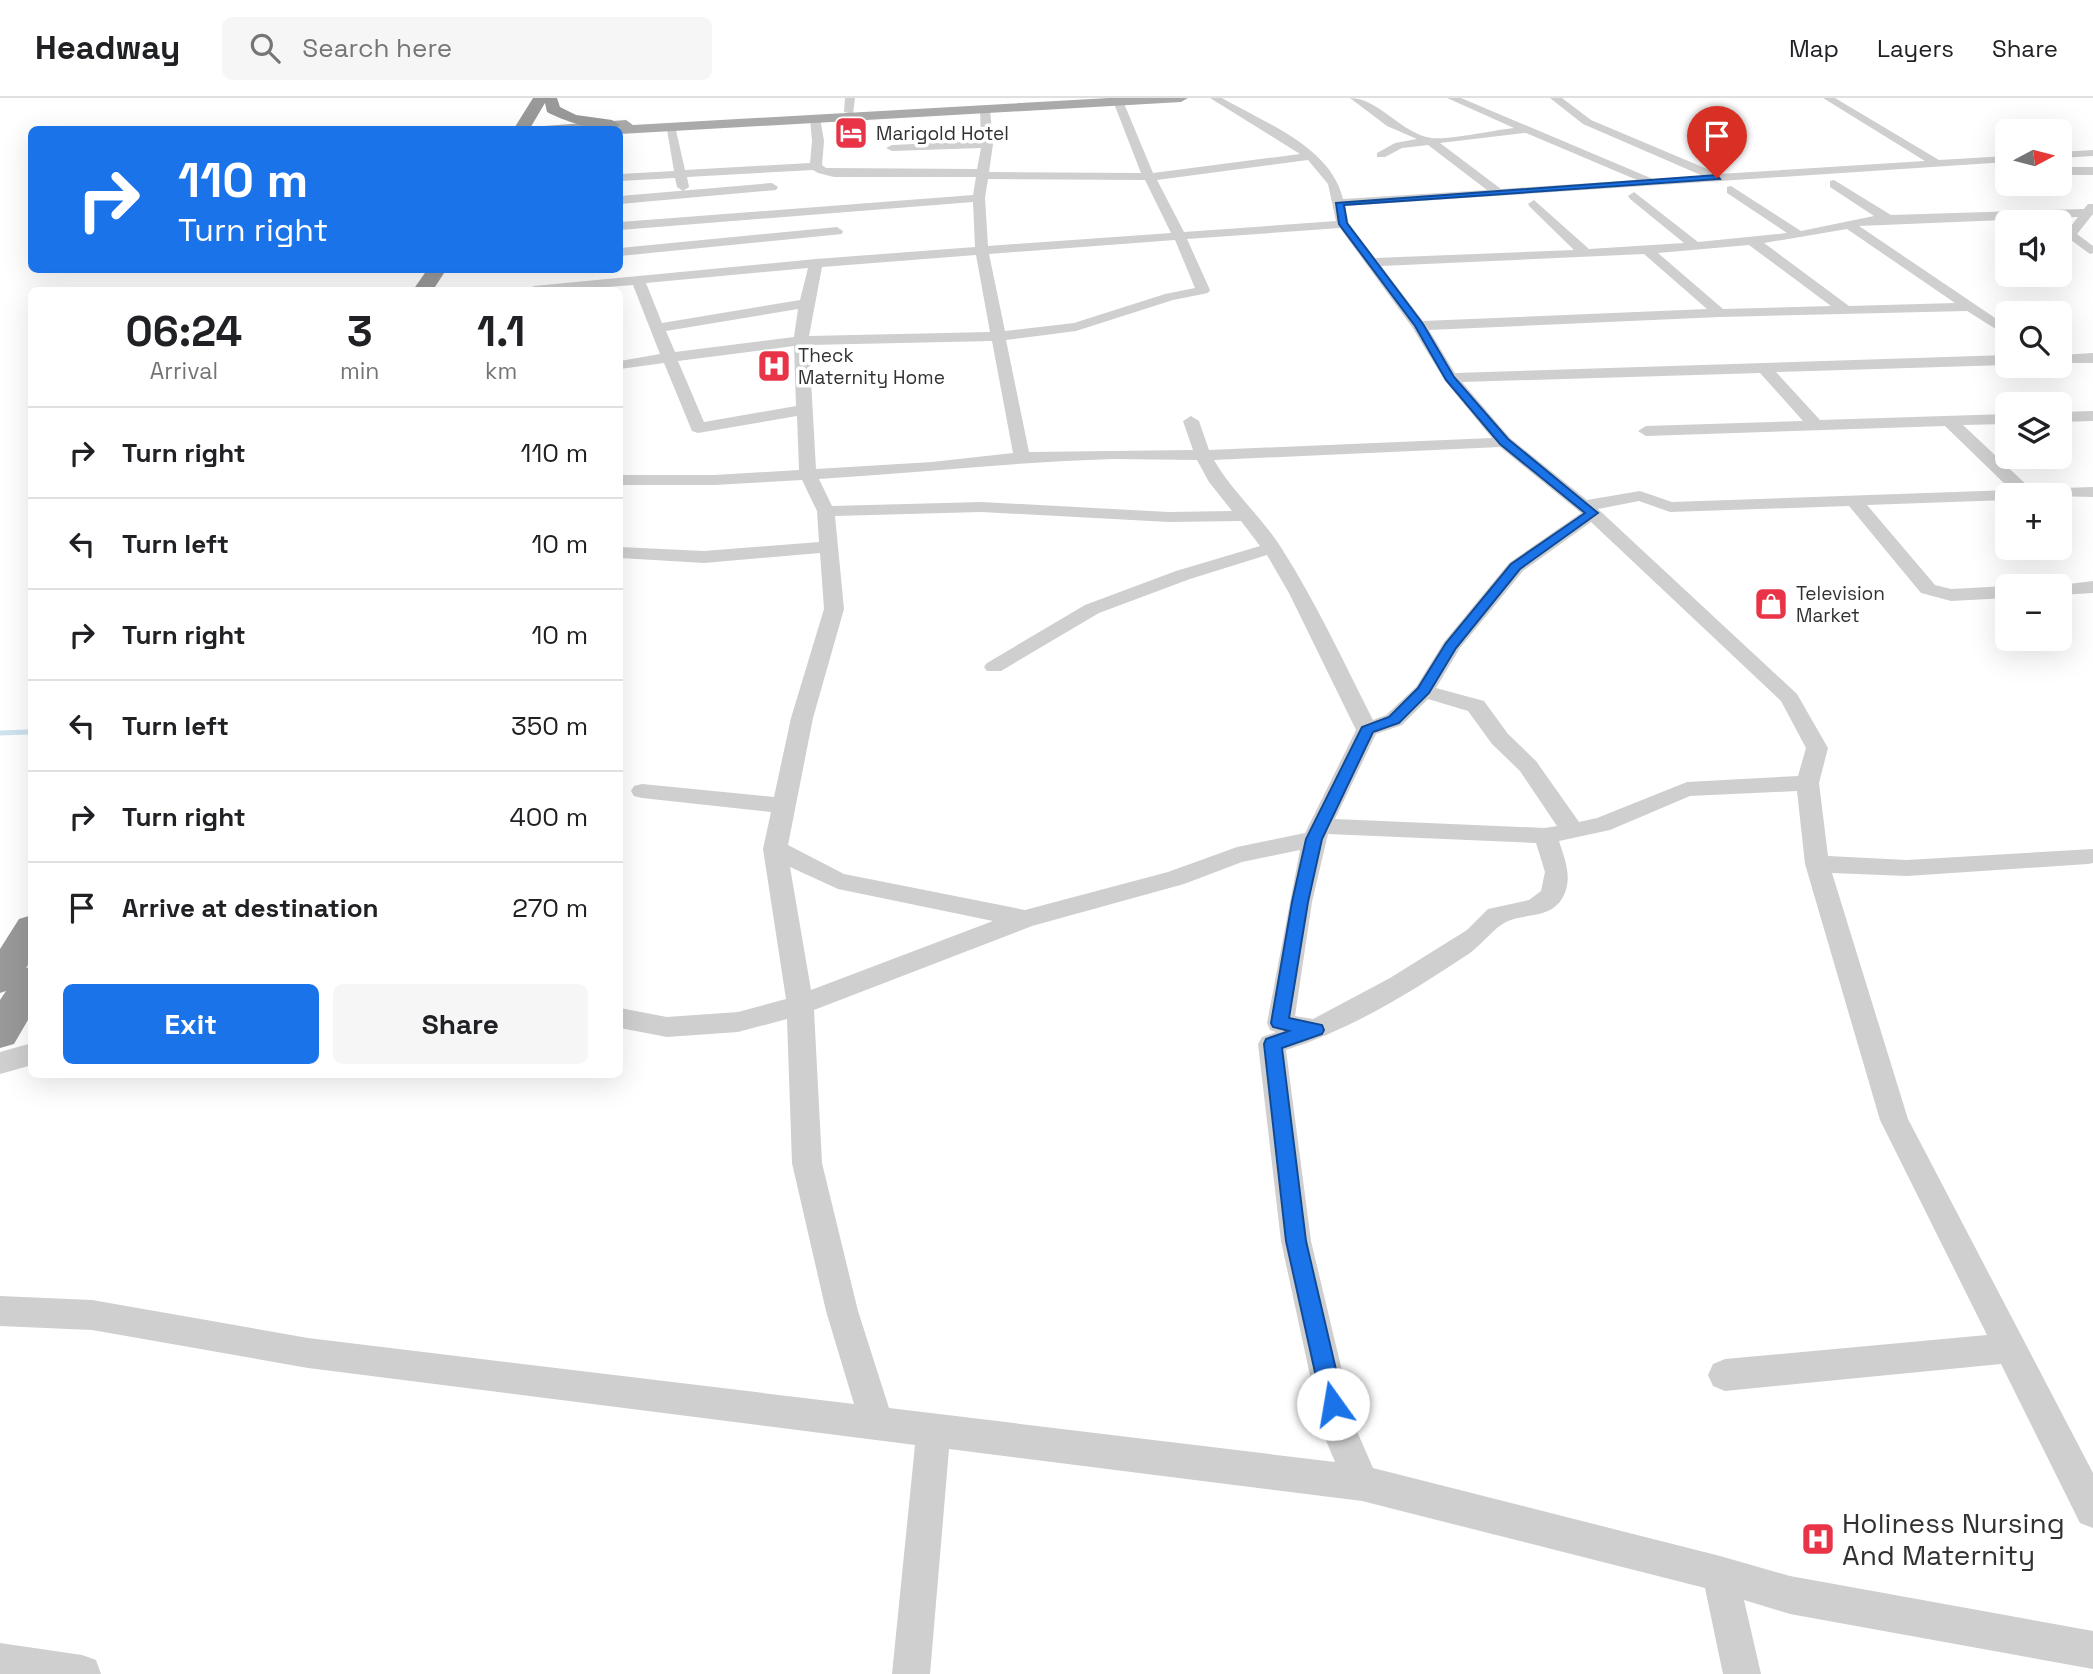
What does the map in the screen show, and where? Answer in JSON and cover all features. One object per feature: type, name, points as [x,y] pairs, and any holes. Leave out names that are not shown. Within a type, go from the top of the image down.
[{"type":"highway","points":[[549,99],[552,109],[563,116],[608,126]]},
{"type":"highway","points":[[530,126],[549,99]]},
{"type":"highway","points":[[0,979],[28,934]]},
{"type":"highway","points":[[0,1033],[28,987]]},
{"type":"main road","points":[[623,126],[849,105],[1181,98]]},
{"type":"main road","points":[[623,127],[815,118],[991,104]]},
{"type":"street","points":[[1215,98],[1311,156],[1334,184],[1342,213],[1371,262],[1419,326],[1450,378],[1504,442],[1587,510],[1790,698],[1817,748],[1808,783],[1817,864],[1894,1120],[2093,1510]]},
{"type":"street","points":[[1355,98],[1391,124],[1430,141],[1500,194]]},
{"type":"street","points":[[1452,98],[1655,183]]},
{"type":"street","points":[[1555,98],[1587,122],[1717,178]]},
{"type":"street","points":[[1828,98],[1936,163]]},
{"type":"street","points":[[623,365],[801,341],[1000,336],[1076,327],[1203,290],[1180,237],[1111,100]]},
{"type":"street","points":[[991,104],[979,198],[982,252],[1022,457]]},
{"type":"street","points":[[1346,108],[1365,106]]},
{"type":"street","points":[[815,118],[818,141],[816,166]]},
{"type":"street","points":[[670,126],[690,220],[703,258]]},
{"type":"street","points":[[1381,155],[1399,145],[1525,130]]},
{"type":"street","points":[[892,148],[987,144]]},
{"type":"street","points":[[2072,154],[2093,153]]},
{"type":"street","points":[[623,226],[690,220],[836,190],[984,174],[1171,176],[1311,156]]},
{"type":"street","points":[[569,287],[638,281],[703,258],[842,246],[982,252],[1180,237],[1342,213],[1500,194],[1995,160]]},
{"type":"street","points":[[623,178],[816,166],[836,190],[842,246]]},
{"type":"street","points":[[2072,171],[2093,171]]},
{"type":"street","points":[[1834,184],[1889,220]]},
{"type":"street","points":[[623,200],[772,187]]},
{"type":"street","points":[[836,190],[979,198]]},
{"type":"street","points":[[1731,190],[1799,235]]},
{"type":"street","points":[[1634,196],[1695,246]]},
{"type":"street","points":[[1534,204],[1585,253]]},
{"type":"street","points":[[1371,262],[1647,250],[1799,235],[1866,220],[2089,210]]},
{"type":"street","points":[[2089,210],[2070,235],[2090,250]]},
{"type":"street","points":[[1850,225],[1995,324]]},
{"type":"street","points":[[1752,241],[1844,309]]},
{"type":"street","points":[[623,252],[816,263],[842,246]]},
{"type":"street","points":[[1647,250],[1720,313]]},
{"type":"street","points":[[816,263],[806,303],[801,341],[804,410],[808,475],[826,511],[834,609],[802,718],[775,849],[800,1005],[807,1163],[842,1311],[876,1421]]},
{"type":"street","points":[[638,281],[698,428],[804,410]]},
{"type":"street","points":[[659,328],[806,303]]},
{"type":"street","points":[[1419,326],[1720,313],[1971,307]]},
{"type":"street","points":[[2072,359],[2093,358]]},
{"type":"street","points":[[1450,378],[1766,370],[1995,360]]},
{"type":"street","points":[[1766,370],[1815,425]]},
{"type":"street","points":[[2072,417],[2093,416]]},
{"type":"street","points":[[1646,431],[1995,419]]},
{"type":"street","points":[[1191,421],[1203,455],[1218,482],[1272,548],[1299,593],[1367,730]]},
{"type":"street","points":[[1949,421],[2014,483]]},
{"type":"street","points":[[623,480],[714,480],[808,475],[932,467],[1022,457],[1203,455],[1504,442]]},
{"type":"street","points":[[2072,493],[2093,492]]},
{"type":"street","points":[[1316,1030],[1280,1023],[1300,902],[1317,833],[1367,730],[1394,720],[1424,691],[1451,646],[1516,567],[1587,510],[1640,496],[1670,507],[1995,495]]},
{"type":"street","points":[[1854,501],[1928,589],[1951,595],[1995,593]]},
{"type":"street","points":[[826,511],[908,511],[981,507],[1157,517],[1246,516]]},
{"type":"street","points":[[623,553],[704,557],[830,547]]},
{"type":"street","points":[[994,667],[1092,609],[1272,548]]},
{"type":"street","points":[[2072,588],[2093,587]]},
{"type":"street","points":[[1424,691],[1476,705],[1500,739],[1528,766],[1573,831]]},
{"type":"street","points":[[623,1019],[667,1027],[738,1022],[800,1005],[1026,919],[1175,878],[1237,855],[1317,833],[1545,836],[1602,825],[1687,789],[1808,783]]},
{"type":"street","points":[[642,790],[784,806]]},
{"type":"street","points":[[1362,1483],[1339,1431],[1296,1241],[1272,1044],[1316,1030],[1450,954],[1476,936],[1497,915],[1536,907],[1552,895],[1557,872],[1545,836]]},
{"type":"street","points":[[775,849],[838,881],[1026,919]]},
{"type":"street","points":[[1817,864],[1907,869],[2088,856]]},
{"type":"street","points":[[0,1063],[28,1055]]},
{"type":"street","points":[[0,1311],[92,1315],[308,1353],[1362,1483],[1720,1574],[1790,1595],[2093,1650]]},
{"type":"street","points":[[1726,1375],[2010,1348]]},
{"type":"street","points":[[911,1674],[934,1429]]},
{"type":"street","points":[[1720,1574],[1742,1674]]},
{"type":"street","points":[[0,1662],[82,1674]]},
{"type":"waterway","points":[[0,733],[28,732]]},
{"type":"place","name":"Marigold Hotel","points":[[851,133]]},
{"type":"place","name":"Theck Maternity Home","points":[[774,366]]},
{"type":"place","name":"Television Market","points":[[1771,604]]},
{"type":"place","name":"Holiness Nursing And Maternity","points":[[1818,1539]]},
{"type":"route","points":[[1333,1404],[1296,1241],[1272,1044],[1316,1030],[1280,1023],[1300,902],[1314,839],[1367,730],[1394,720],[1424,691],[1451,646],[1516,567],[1592,513],[1504,442],[1450,378],[1429,347],[1419,326],[1343,224],[1340,203],[1717,178]]}]
